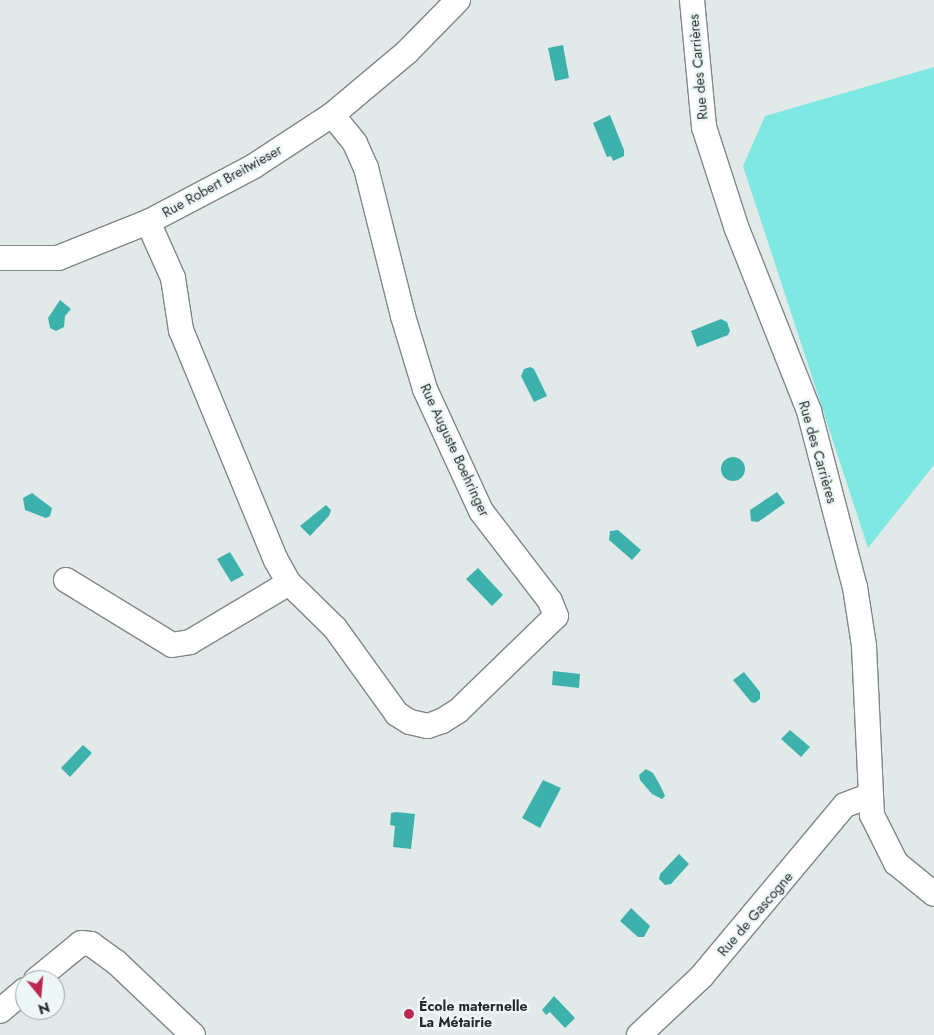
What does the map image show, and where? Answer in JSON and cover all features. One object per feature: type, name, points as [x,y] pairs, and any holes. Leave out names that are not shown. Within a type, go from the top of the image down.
[{"type":"street","name":"Rue Robert Breitwieser","points":[[0,258],[58,258],[148,222],[254,166],[332,115],[407,52],[458,0]]},
{"type":"street","name":"Rue des Carrières","points":[[692,0],[704,126],[737,230],[809,411],[855,587],[864,646],[869,796],[878,831],[896,863],[934,894]]},
{"type":"street","name":"Rue Auguste Boehringer","points":[[148,222],[170,268],[181,330],[276,560],[289,583],[335,628],[397,714],[410,722],[428,726],[458,711],[556,616],[550,601],[481,511],[425,389],[402,316],[366,168],[355,143],[332,115]]},
{"type":"street","points":[[66,580],[172,645],[190,642],[289,583]]},
{"type":"street","name":"Rue de Gascogne","points":[[639,1035],[701,977],[845,806],[869,796]]},
{"type":"street","points":[[48,970],[81,943],[103,951],[193,1035]]},
{"type":"street","points":[[0,1011],[15,998]]},
{"type":"shaded area","points":[[563,45],[569,78],[555,81],[548,48]]},
{"type":"shaded area","points":[[934,67],[934,465],[868,548],[743,166],[765,116]]},
{"type":"shaded area","points":[[610,115],[624,150],[624,156],[613,161],[611,156],[607,157],[593,123]]},
{"type":"shaded area","points":[[60,300],[71,309],[65,316],[64,327],[56,331],[50,328],[48,318]]},
{"type":"shaded area","points":[[721,319],[727,322],[730,331],[728,335],[697,347],[691,331]]},
{"type":"shaded area","points":[[530,367],[534,369],[547,396],[534,402],[521,376],[524,369]]},
{"type":"shaded area","points":[[733,457],[742,460],[745,469],[742,478],[733,481],[724,478],[721,469],[724,460]]},
{"type":"shaded area","points":[[777,492],[785,503],[758,522],[751,521],[750,510]]},
{"type":"shaded area","points":[[32,493],[52,508],[50,516],[46,518],[25,510],[23,498]]},
{"type":"shaded area","points":[[326,505],[331,510],[329,516],[310,536],[300,526]]},
{"type":"shaded area","points":[[618,530],[641,550],[632,560],[609,540],[610,531]]},
{"type":"shaded area","points":[[230,552],[244,575],[231,582],[217,559]]},
{"type":"shaded area","points":[[478,568],[503,595],[492,606],[466,579]]},
{"type":"shaded area","points":[[553,671],[580,674],[579,688],[552,685]]},
{"type":"shaded area","points":[[744,672],[760,692],[760,699],[755,703],[751,702],[733,680]]},
{"type":"shaded area","points":[[790,730],[810,747],[801,757],[781,739]]},
{"type":"shaded area","points":[[83,745],[92,753],[70,777],[61,768]]},
{"type":"shaded area","points":[[646,769],[653,773],[661,787],[665,796],[662,799],[652,794],[640,780],[639,775]]},
{"type":"shaded area","points":[[543,780],[561,788],[540,828],[522,818]]},
{"type":"shaded area","points":[[391,813],[415,814],[411,849],[393,847],[395,826],[390,825]]},
{"type":"shaded area","points":[[679,854],[689,864],[671,884],[665,885],[659,879],[660,874]]},
{"type":"shaded area","points":[[631,908],[650,926],[644,937],[638,937],[620,921]]},
{"type":"shaded area","points":[[554,996],[575,1018],[565,1028],[550,1012],[546,1015],[542,1010]]},
{"type":"place","name":"École maternelle La Métairie","points":[[409,1014]]}]
